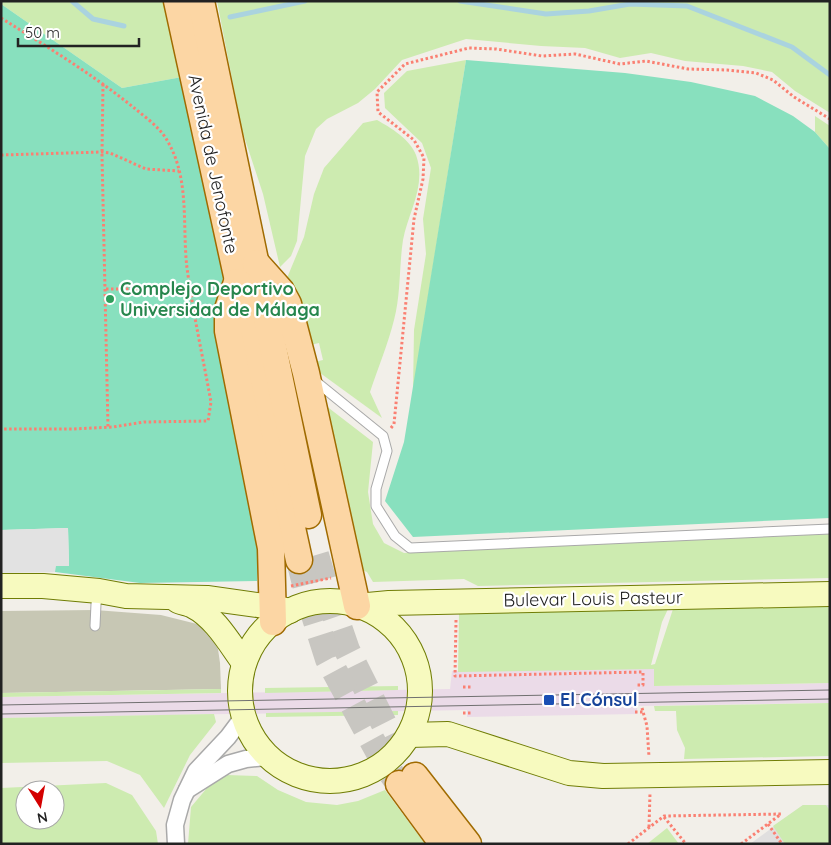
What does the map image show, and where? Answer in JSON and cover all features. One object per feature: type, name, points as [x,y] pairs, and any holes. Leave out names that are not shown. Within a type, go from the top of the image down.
[{"type":"main road","name":"Avenida de Jenofonte","points":[[178,1],[247,270]]},
{"type":"main road","name":"Avenida de Jenofonte","points":[[201,1],[247,270],[308,558]]},
{"type":"main road","points":[[278,613],[272,548],[228,331],[228,308],[247,270],[280,291],[288,304],[306,373],[357,606]]},
{"type":"main road","points":[[443,844],[407,780],[468,844]]},
{"type":"street","points":[[1,586],[43,586],[178,601],[201,611],[218,628],[244,663]]},
{"type":"street","name":"Bulevar Louis Pasteur","points":[[357,606],[389,602],[830,594]]},
{"type":"street","points":[[154,598],[207,598],[278,613],[312,603],[334,602],[357,606],[384,620],[400,635],[412,654],[418,675],[420,697],[415,721],[409,735],[392,756],[370,772],[344,780],[316,780],[290,772],[267,757],[253,738],[243,717],[240,687],[244,663],[251,647],[278,613]]},
{"type":"street","points":[[176,844],[175,825],[182,800],[196,771],[228,737],[243,717]]},
{"type":"street","points":[[409,735],[448,734],[569,773],[603,776],[830,772]]},
{"type":"street","points":[[187,790],[228,764],[246,759],[267,757]]},
{"type":"lane","points":[[306,373],[383,436],[387,450],[376,489],[376,506],[395,536],[410,548],[830,529]]},
{"type":"lane","points":[[95,626],[96,604],[99,591]]},
{"type":"path","points":[[1,18],[103,84],[149,120],[168,140],[178,162],[184,202],[185,253],[211,402],[208,421],[144,422],[108,427],[1,429]]},
{"type":"path","points":[[383,436],[394,424],[414,219],[424,180],[424,158],[414,140],[378,112],[377,92],[405,64],[469,48],[496,49],[542,56],[575,54],[620,64],[646,61],[688,69],[756,72],[773,80],[794,97],[830,119]]},
{"type":"path","points":[[103,84],[102,152],[108,427]]},
{"type":"path","points":[[1,155],[102,152],[110,153],[146,169],[179,171]]},
{"type":"path","points":[[106,289],[190,288]]},
{"type":"path","points":[[456,619],[455,676],[642,672],[643,685],[636,685]]},
{"type":"path","points":[[463,687],[473,687]]},
{"type":"path","points":[[636,712],[643,710],[647,726],[649,762]]},
{"type":"path","points":[[463,713],[473,713]]},
{"type":"path","points":[[649,827],[650,789]]},
{"type":"path","points":[[628,844],[664,816],[781,814],[741,844]]},
{"type":"path","points":[[664,816],[686,844]]},
{"type":"path","points":[[768,824],[782,844]]},
{"type":"shaded area","points":[[68,528],[69,566],[56,566],[55,572],[1,573],[1,530]]},
{"type":"shaded area","points":[[95,610],[161,615],[197,624],[210,635],[218,649],[221,689],[1,693],[1,611]]},
{"type":"shaded area","points":[[654,668],[654,686],[830,683],[830,703],[637,706],[637,714],[467,717],[467,710],[1,718],[1,697],[450,689],[452,671]]},
{"type":"shaded area","points":[[803,805],[830,805],[830,844],[750,844]]},
{"type":"green space","points":[[1,1],[167,1],[182,77],[122,88],[1,4]]},
{"type":"green space","points":[[217,1],[830,1],[830,113],[795,91],[772,72],[743,66],[685,61],[651,53],[620,58],[585,48],[466,39],[402,60],[375,89],[358,103],[327,119],[316,129],[305,156],[297,241],[291,256],[280,267],[263,194],[242,130]]},
{"type":"green space","name":"Complejo Deportivo Universidad de Málaga","points":[[1,4],[122,88],[182,77],[223,277],[216,321],[260,541],[257,581],[140,583],[55,572],[55,566],[69,566],[68,528],[1,530]]},
{"type":"green space","points":[[466,60],[413,391],[414,330],[426,254],[423,219],[431,168],[422,143],[385,108],[384,93],[407,71]]},
{"type":"green space","points":[[466,60],[625,73],[691,82],[755,96],[793,116],[815,132],[830,149],[830,518],[413,537],[385,501],[404,442]]},
{"type":"green space","points":[[815,116],[830,126],[830,149],[815,132]]},
{"type":"green space","points":[[377,120],[400,134],[413,149],[419,166],[416,199],[403,240],[398,300],[394,320],[370,392],[382,418],[316,370],[314,362],[323,360],[319,343],[310,345],[287,278],[304,237],[314,194],[324,168],[363,123]]},
{"type":"green space","points":[[321,402],[373,442],[368,492],[373,524],[384,543],[404,553],[830,534],[830,578],[478,586],[464,579],[373,582],[367,572],[362,570]]},
{"type":"green space","points":[[830,606],[830,683],[654,686],[654,669],[458,672],[459,614],[668,609],[662,622],[651,665],[655,664],[673,609]]},
{"type":"green space","points":[[398,686],[398,690],[265,693],[265,688]]},
{"type":"green space","points":[[221,689],[221,693],[1,697],[1,693]]},
{"type":"green space","points":[[830,703],[830,756],[684,759],[685,748],[677,730],[676,711],[655,711],[654,706]]},
{"type":"green space","points":[[398,711],[398,715],[266,717],[266,713]]},
{"type":"green space","points":[[214,714],[216,722],[190,755],[164,808],[140,775],[107,761],[1,763],[1,718]]},
{"type":"green space","points":[[227,775],[257,776],[278,790],[306,802],[337,805],[358,801],[385,790],[425,844],[188,844],[191,807],[207,788]]},
{"type":"green space","points":[[106,783],[132,795],[156,831],[158,844],[1,844],[1,788],[15,787],[15,830],[65,830],[65,785]]},
{"type":"green space","points":[[803,805],[826,805],[830,811],[830,844],[785,844],[773,826]]},
{"type":"green space","points":[[667,828],[679,844],[647,844]]},
{"type":"waterway","points":[[72,1],[93,19],[124,26]]},
{"type":"waterway","points":[[230,17],[305,1]]},
{"type":"waterway","points":[[460,1],[546,14],[589,11],[630,4],[687,6],[792,47],[830,75]]},
{"type":"tunnel","points":[[316,555],[347,650],[399,754],[409,767]]},
{"type":"tunnel","points":[[299,560],[328,659],[386,766],[399,784]]},
{"type":"tram line","points":[[1,705],[830,690]]},
{"type":"tram line","points":[[1,714],[830,699]]},
{"type":"place","name":"Complejo Deportivo Universidad de Málaga","points":[[110,299]]},
{"type":"place","name":"El Cónsul","points":[[549,700]]}]
